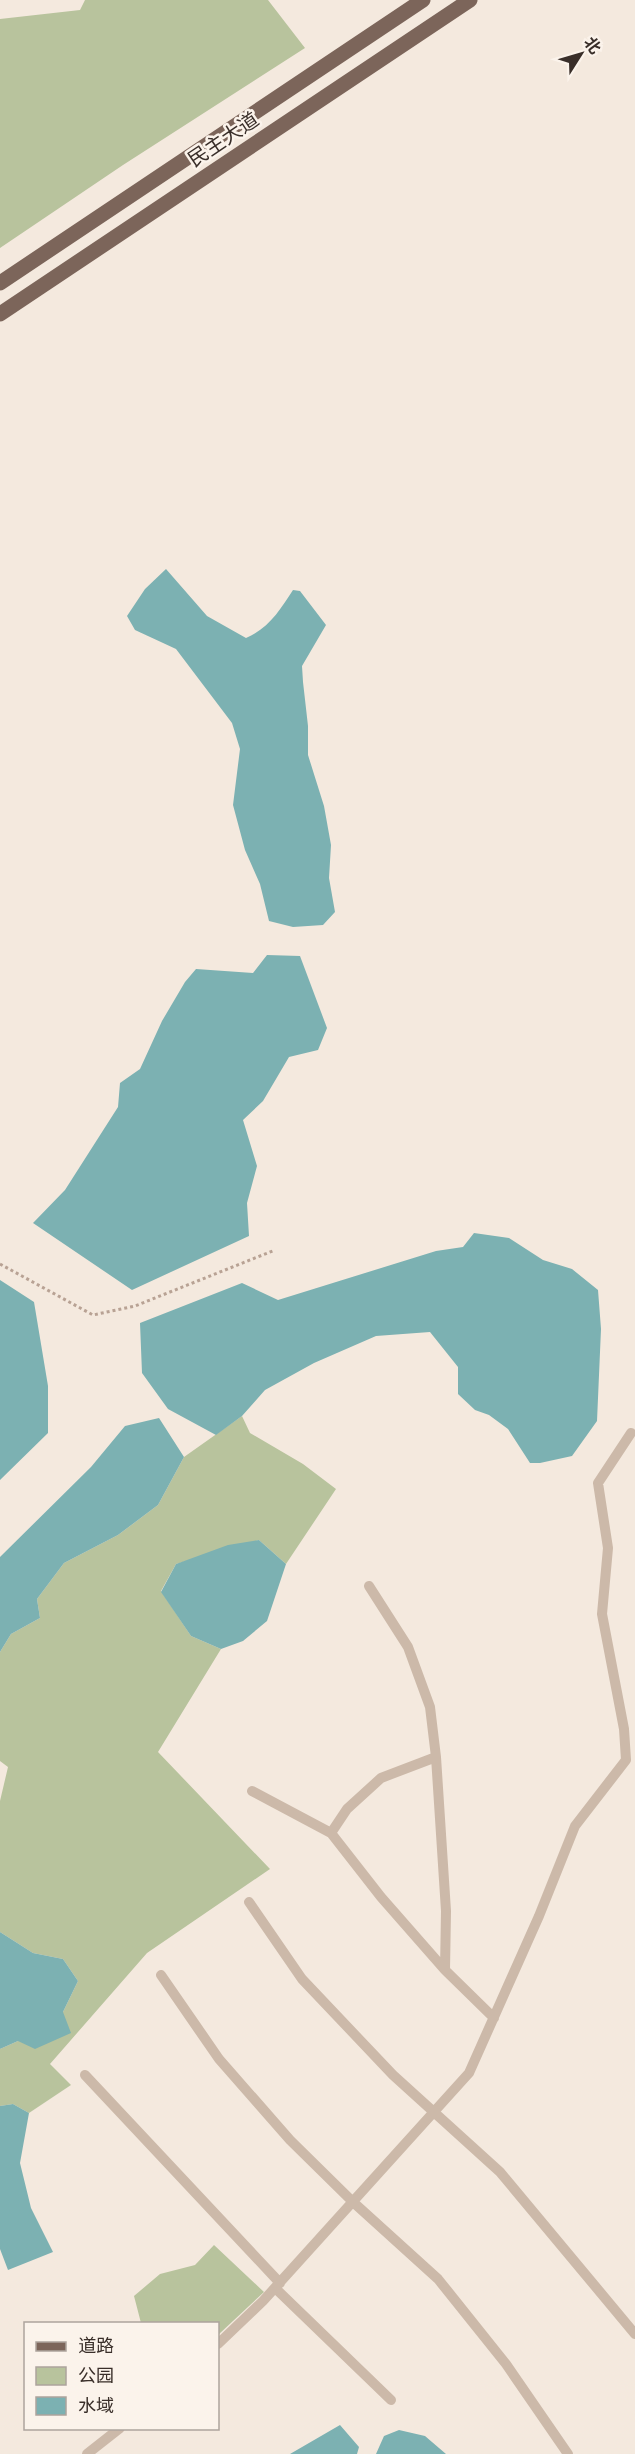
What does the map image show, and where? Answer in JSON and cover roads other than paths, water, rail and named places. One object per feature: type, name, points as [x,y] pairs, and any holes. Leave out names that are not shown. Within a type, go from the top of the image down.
[{"type":"main road","name":"民主大道","points":[[0,283],[423,0]]},
{"type":"main road","name":"民主大道","points":[[0,314],[470,0]]},
{"type":"lane","points":[[219,2343],[277,2285],[469,2073],[539,1916],[575,1826],[626,1760],[624,1729],[602,1614],[608,1548],[598,1483],[631,1433]]},
{"type":"lane","points":[[369,1586],[408,1647],[430,1707],[436,1756],[446,1911],[445,1970]]},
{"type":"lane","points":[[331,1833],[347,1809],[381,1778],[436,1756]]},
{"type":"lane","points":[[252,1791],[331,1833],[381,1897],[445,1970],[494,2018]]},
{"type":"lane","points":[[249,1902],[302,1979],[393,2075],[500,2172],[635,2334]]},
{"type":"lane","points":[[160,1975],[219,2059],[290,2140],[353,2202],[438,2278],[506,2364],[568,2454]]},
{"type":"lane","points":[[85,2075],[277,2285],[391,2400]]},
{"type":"lane","points":[[87,2454],[117,2430]]},
{"type":"water","points":[[166,569],[207,616],[246,638],[268,624],[293,590],[300,591],[326,625],[302,666],[308,726],[308,755],[324,806],[331,845],[329,878],[335,912],[323,925],[293,927],[269,921],[260,884],[245,850],[233,805],[240,749],[232,723],[176,649],[135,630],[127,616],[145,589]]},
{"type":"water","points":[[267,955],[300,956],[327,1028],[318,1050],[289,1057],[263,1101],[243,1120],[257,1166],[247,1203],[249,1236],[132,1290],[33,1223],[65,1190],[118,1107],[120,1083],[140,1069],[162,1021],[185,982],[196,969],[253,973]]},
{"type":"water","points":[[474,1233],[509,1238],[543,1260],[572,1269],[598,1290],[601,1329],[597,1421],[572,1456],[530,1463],[508,1429],[489,1415],[475,1410],[458,1394],[458,1367],[430,1332],[376,1336],[314,1363],[265,1390],[242,1416],[216,1435],[168,1409],[142,1373],[140,1323],[242,1283],[278,1300],[436,1251],[463,1247]]},
{"type":"water","points":[[0,1280],[34,1302],[48,1386],[48,1433],[0,1480]]},
{"type":"water","points":[[159,1418],[184,1457],[158,1505],[118,1535],[64,1563],[37,1599],[40,1618],[11,1634],[0,1652],[0,1557],[91,1467],[125,1426]]},
{"type":"water","points":[[259,1540],[286,1564],[267,1621],[243,1641],[221,1649],[191,1636],[161,1592],[176,1564],[228,1545]]},
{"type":"water","points":[[0,1932],[33,1953],[63,1959],[78,1981],[63,2012],[71,2033],[35,2049],[18,2041],[0,2049]]},
{"type":"water","points":[[13,2104],[29,2113],[20,2163],[31,2208],[53,2252],[8,2270],[0,2249],[0,2106]]},
{"type":"water","points":[[340,2425],[359,2447],[357,2454],[290,2454]]},
{"type":"water","points":[[399,2430],[425,2436],[446,2454],[376,2454],[384,2436]]}]
